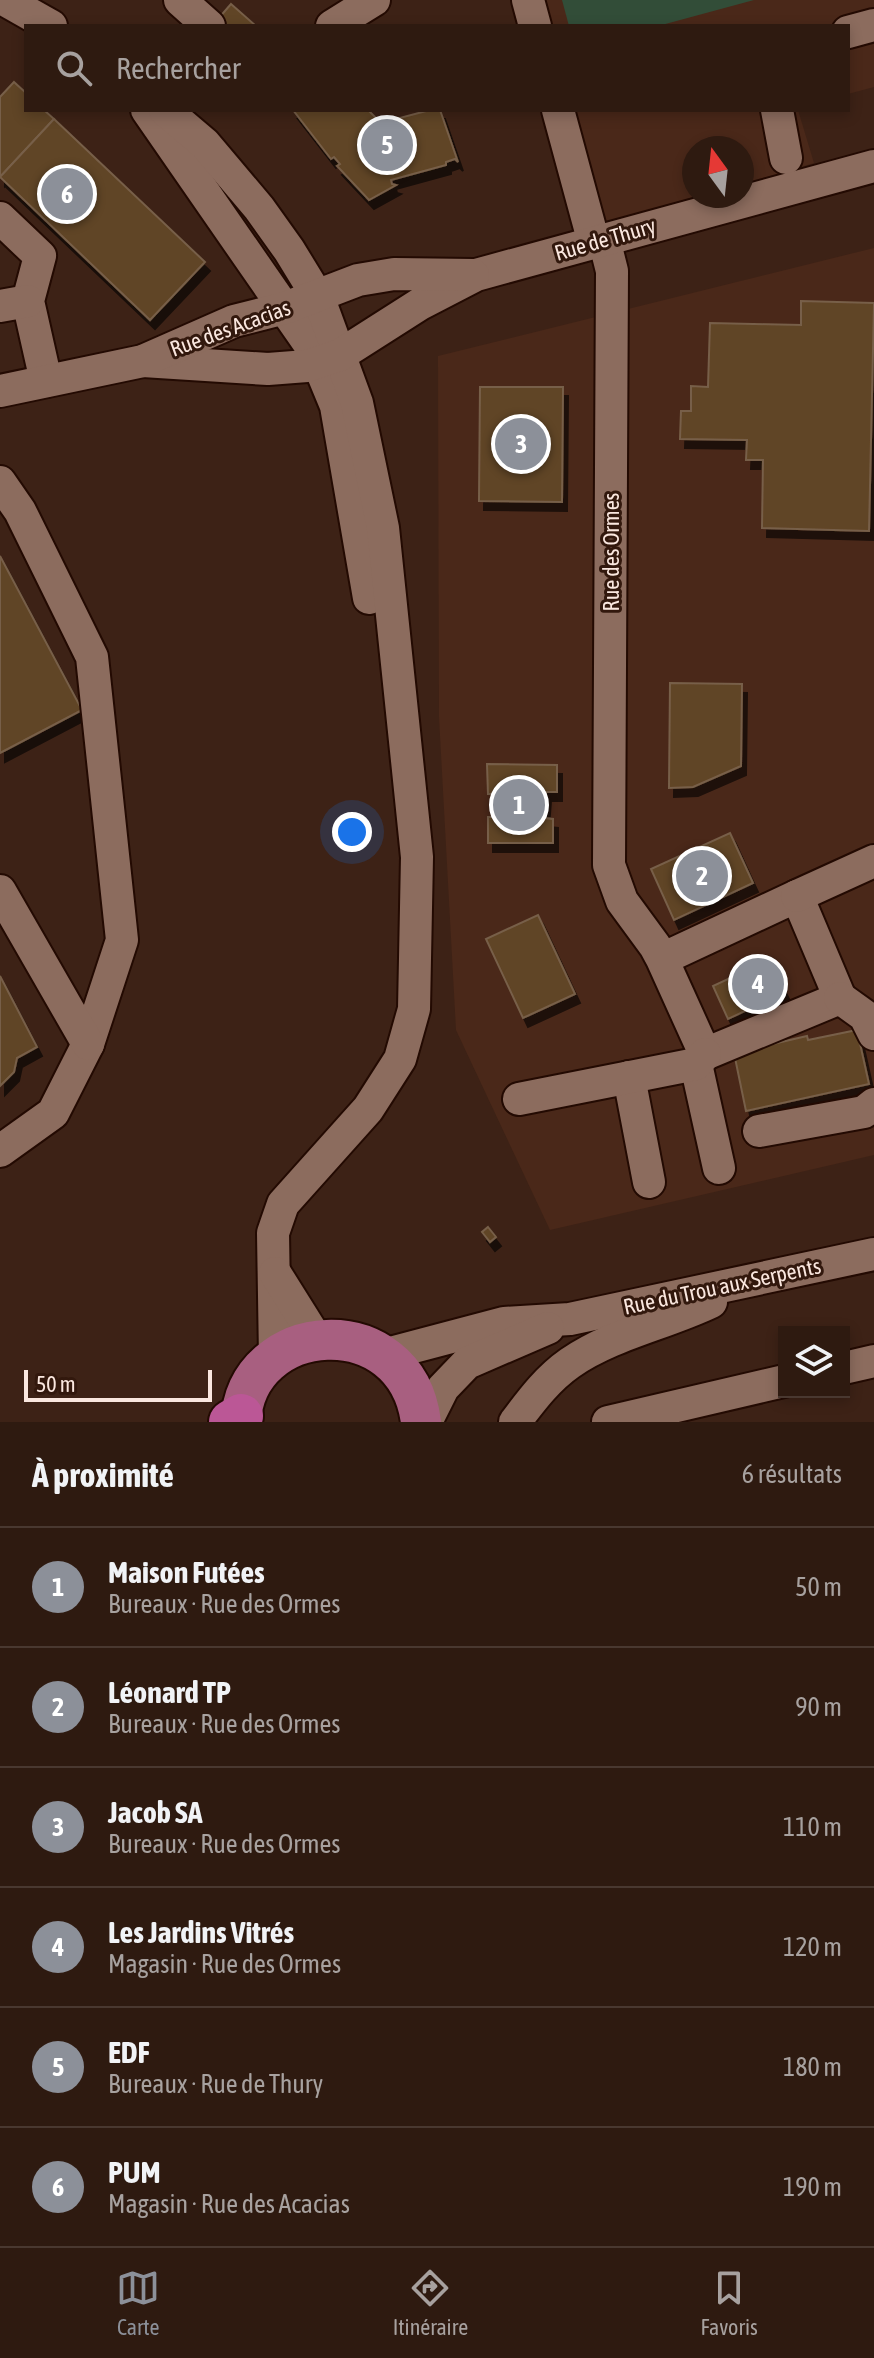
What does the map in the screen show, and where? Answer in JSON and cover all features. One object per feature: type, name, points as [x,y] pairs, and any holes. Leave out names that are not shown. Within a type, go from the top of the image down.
[{"type":"main road","points":[[238,1420],[259,1374],[275,1358],[295,1346],[317,1340],[340,1339],[362,1344],[383,1355],[399,1369],[411,1387],[423,1422]]},
{"type":"street","points":[[5,0],[47,24]]},
{"type":"street","points":[[180,0],[207,24]]},
{"type":"street","points":[[335,24],[374,0]]},
{"type":"street","points":[[528,0],[534,24]]},
{"type":"street","points":[[850,31],[874,25]]},
{"type":"street","points":[[148,112],[312,348],[329,359]]},
{"type":"street","points":[[167,112],[205,144],[259,208],[317,295],[329,359],[357,403],[383,528],[417,857],[414,1009],[400,1059],[368,1109],[283,1204],[273,1233],[275,1358]]},
{"type":"street","name":"Rue des Ormes","points":[[559,112],[599,241],[612,271],[609,865],[622,901],[662,959]]},
{"type":"street","points":[[777,112],[786,158]]},
{"type":"street","name":"Rue de Thury","points":[[329,359],[420,304],[476,275],[874,166]]},
{"type":"street","points":[[0,218],[40,256],[14,304],[46,381]]},
{"type":"street","name":"Rue de Thury","points":[[317,295],[358,280],[394,274],[476,275]]},
{"type":"street","name":"Rue des Acacias","points":[[0,391],[143,361],[234,321],[285,308],[317,295]]},
{"type":"street","name":"Rue des Acacias","points":[[143,361],[268,369],[329,359]]},
{"type":"street","points":[[0,482],[20,511],[92,657],[122,940],[88,1044],[53,1113],[0,1151]]},
{"type":"street","points":[[719,1168],[701,1059],[662,959],[874,861]]},
{"type":"street","points":[[0,891],[88,1044]]},
{"type":"street","points":[[797,896],[840,998],[865,1016],[874,1034]]},
{"type":"street","points":[[519,1099],[701,1059],[840,998]]},
{"type":"street","points":[[629,1077],[649,1182]]},
{"type":"street","points":[[759,1131],[864,1112],[874,1104]]},
{"type":"street","name":"Rue du Trou aux Serpents","points":[[383,1355],[504,1323],[570,1319],[874,1254]]},
{"type":"street","points":[[273,1270],[317,1340]]},
{"type":"street","points":[[515,1422],[539,1390],[568,1364],[599,1346],[675,1319],[761,1278]]},
{"type":"street","name":"Rue du Trou aux Serpents","points":[[423,1422],[443,1388],[467,1363],[570,1319]]},
{"type":"street","points":[[850,1367],[874,1361]]},
{"type":"street","points":[[608,1422],[778,1382]]},
{"type":"shaded area","points":[[542,0],[874,0],[874,87],[850,93],[850,24],[548,24]]},
{"type":"shaded area","points":[[572,112],[799,112],[814,163],[754,180],[754,136],[682,136],[682,200],[601,223]]},
{"type":"shaded area","points":[[874,248],[874,1155],[550,1230],[456,1030],[439,717],[438,356]]},
{"type":"green space","points":[[562,0],[754,0],[665,24],[568,24]]},
{"type":"building","points":[[231,4],[254,24],[224,24],[218,19]]},
{"type":"building","points":[[14,82],[24,91],[24,112],[46,112],[54,119],[0,177],[0,97]]},
{"type":"building","points":[[295,112],[370,112],[381,123],[422,112],[441,112],[458,162],[455,159],[446,162],[446,165],[391,180],[396,185],[369,200],[337,166],[340,164],[334,157],[331,159]]},
{"type":"building","points":[[54,119],[205,262],[150,320],[0,177]]},
{"type":"building","points":[[801,301],[874,303],[869,531],[762,528],[763,460],[746,460],[747,440],[680,439],[681,411],[691,411],[691,386],[708,387],[710,323],[801,325]]},
{"type":"building","points":[[480,387],[563,387],[562,502],[479,501]]},
{"type":"building","points":[[0,556],[82,710],[0,753]]},
{"type":"building","points":[[670,683],[742,684],[741,766],[693,787],[669,788]]},
{"type":"building","points":[[487,764],[557,765],[557,792],[546,792],[544,818],[553,819],[553,843],[488,843],[488,817],[493,817],[493,794],[488,794]]},
{"type":"building","points":[[730,833],[753,883],[674,920],[651,869]]},
{"type":"building","points":[[538,915],[575,994],[523,1018],[486,939]]},
{"type":"building","points":[[769,960],[785,992],[728,1019],[713,986]]},
{"type":"building","points":[[0,976],[37,1047],[17,1058],[14,1072],[0,1086]]},
{"type":"building","points":[[857,1030],[869,1084],[746,1111],[734,1053],[807,1036],[808,1040]]},
{"type":"building","points":[[488,1227],[496,1237],[490,1242],[482,1232]]},
{"type":"place","name":"EDF","points":[[387,145]]},
{"type":"place","name":"PUM","points":[[67,194]]},
{"type":"place","name":"Jacob SA","points":[[521,444]]},
{"type":"place","name":"Maison Futées","points":[[519,805]]},
{"type":"place","name":"Léonard TP","points":[[702,876]]},
{"type":"place","name":"Les Jardins Vitrés","points":[[758,984]]}]
